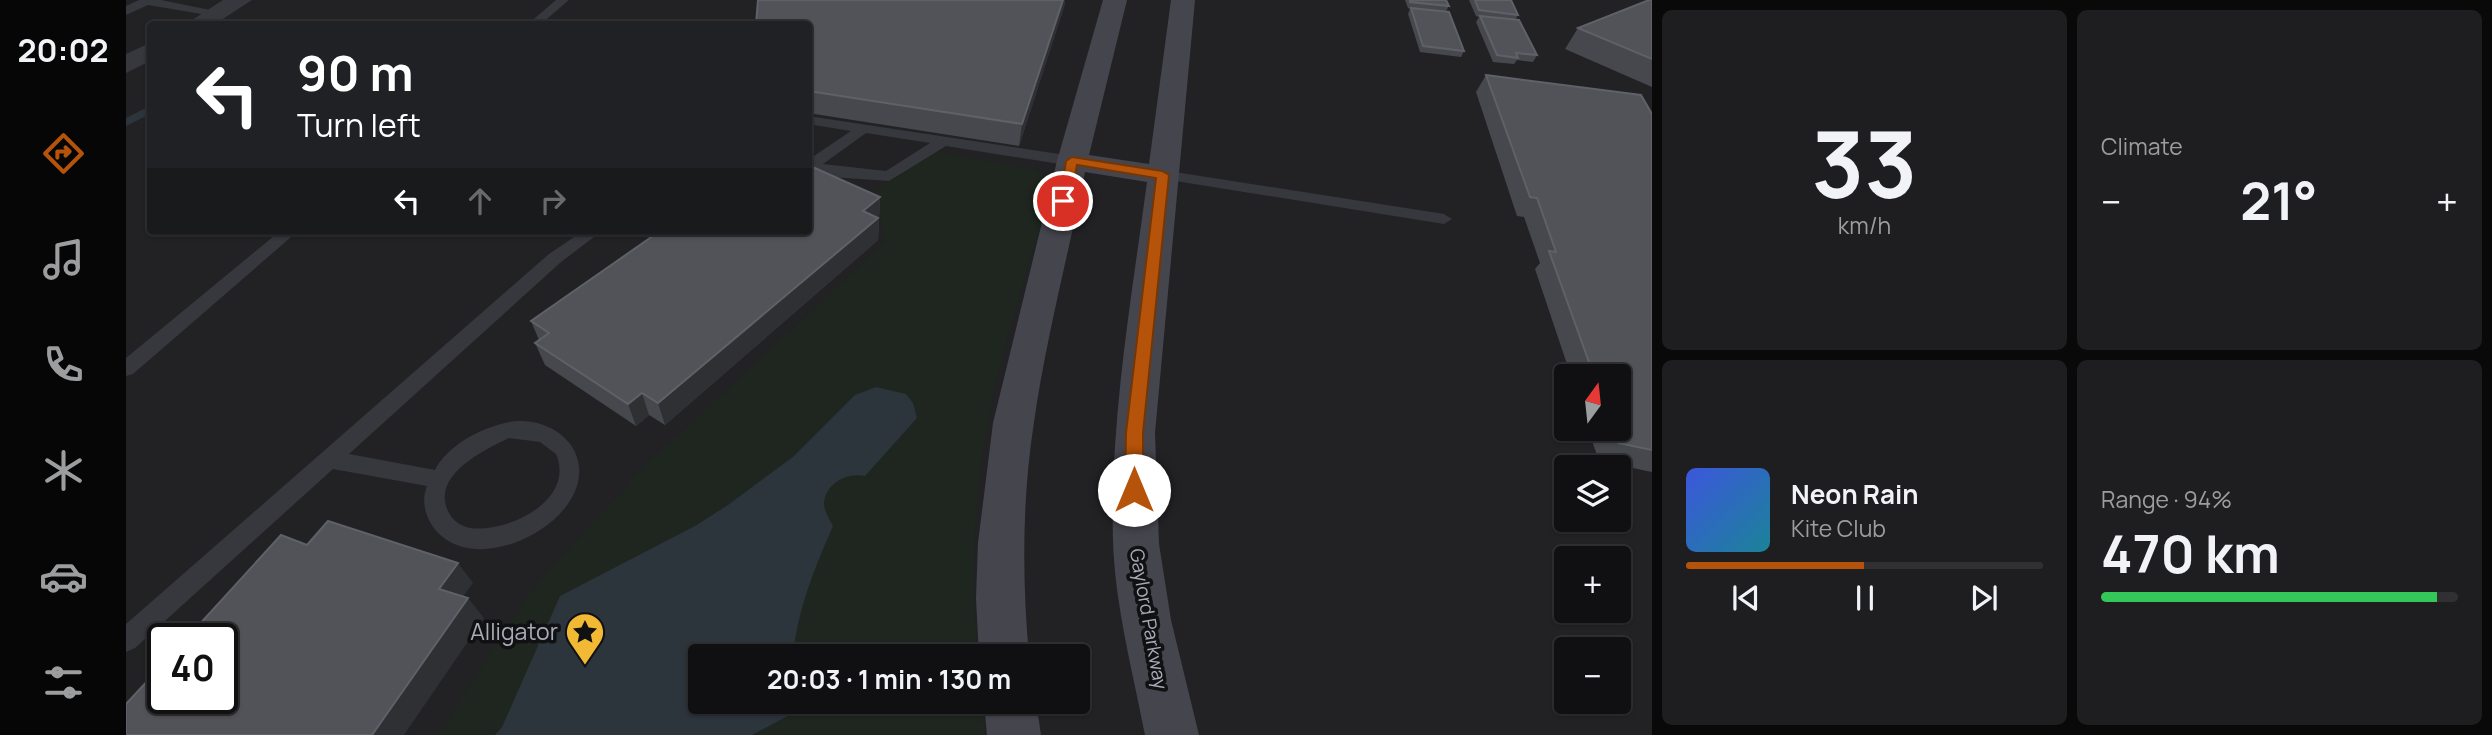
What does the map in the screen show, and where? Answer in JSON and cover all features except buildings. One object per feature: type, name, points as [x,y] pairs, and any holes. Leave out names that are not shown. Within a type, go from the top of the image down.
[{"type":"street","points":[[207,21],[240,0]]},
{"type":"street","points":[[1003,644],[1000,598],[1007,463],[1021,386],[1072,161],[1115,0]]},
{"type":"street","name":"Gaylord Parkway","points":[[1172,735],[1147,620],[1136,544],[1134,433],[1183,0]]},
{"type":"street","points":[[1072,161],[1162,175]]},
{"type":"street","points":[[1011,714],[1014,735]]},
{"type":"lane","points":[[538,21],[563,0]]},
{"type":"lane","points":[[126,11],[147,1],[207,21]]},
{"type":"lane","points":[[812,121],[941,143],[1072,161]]},
{"type":"lane","points":[[812,164],[863,129]]},
{"type":"lane","points":[[812,166],[832,172],[889,176],[941,143]]},
{"type":"lane","points":[[1162,175],[1444,219]]},
{"type":"lane","points":[[126,369],[285,235]]},
{"type":"lane","points":[[126,640],[326,459],[555,258],[588,235]]},
{"type":"lane","points":[[507,430],[545,434],[560,443],[568,456],[570,472],[565,490],[553,507],[534,523],[511,534],[487,539],[464,537],[446,529],[435,515],[432,498],[438,479],[449,462],[466,448],[507,430]]},
{"type":"lane","points":[[326,459],[438,479]]},
{"type":"shaded area","points":[[126,0],[1652,0],[1652,735],[126,735]]},
{"type":"shaded area","points":[[918,148],[1032,169],[1049,177],[1051,186],[1002,359],[986,430],[978,488],[974,560],[977,644],[688,644],[688,714],[983,714],[985,735],[438,735],[537,583],[645,466],[885,242],[875,189],[907,170]]},
{"type":"shaded area","points":[[876,387],[906,394],[913,403],[917,418],[865,476],[844,478],[828,491],[824,505],[833,526],[813,574],[794,644],[688,644],[688,714],[791,714],[752,735],[495,735],[502,727],[560,596],[695,526],[728,505],[794,456],[855,395]]},
{"type":"waterway","points":[[126,122],[147,112]]},
{"type":"place","name":"Alligator","points":[[585,666]]},
{"type":"route","points":[[1063,201],[1072,161],[1162,175],[1134,433],[1134,490]]}]
